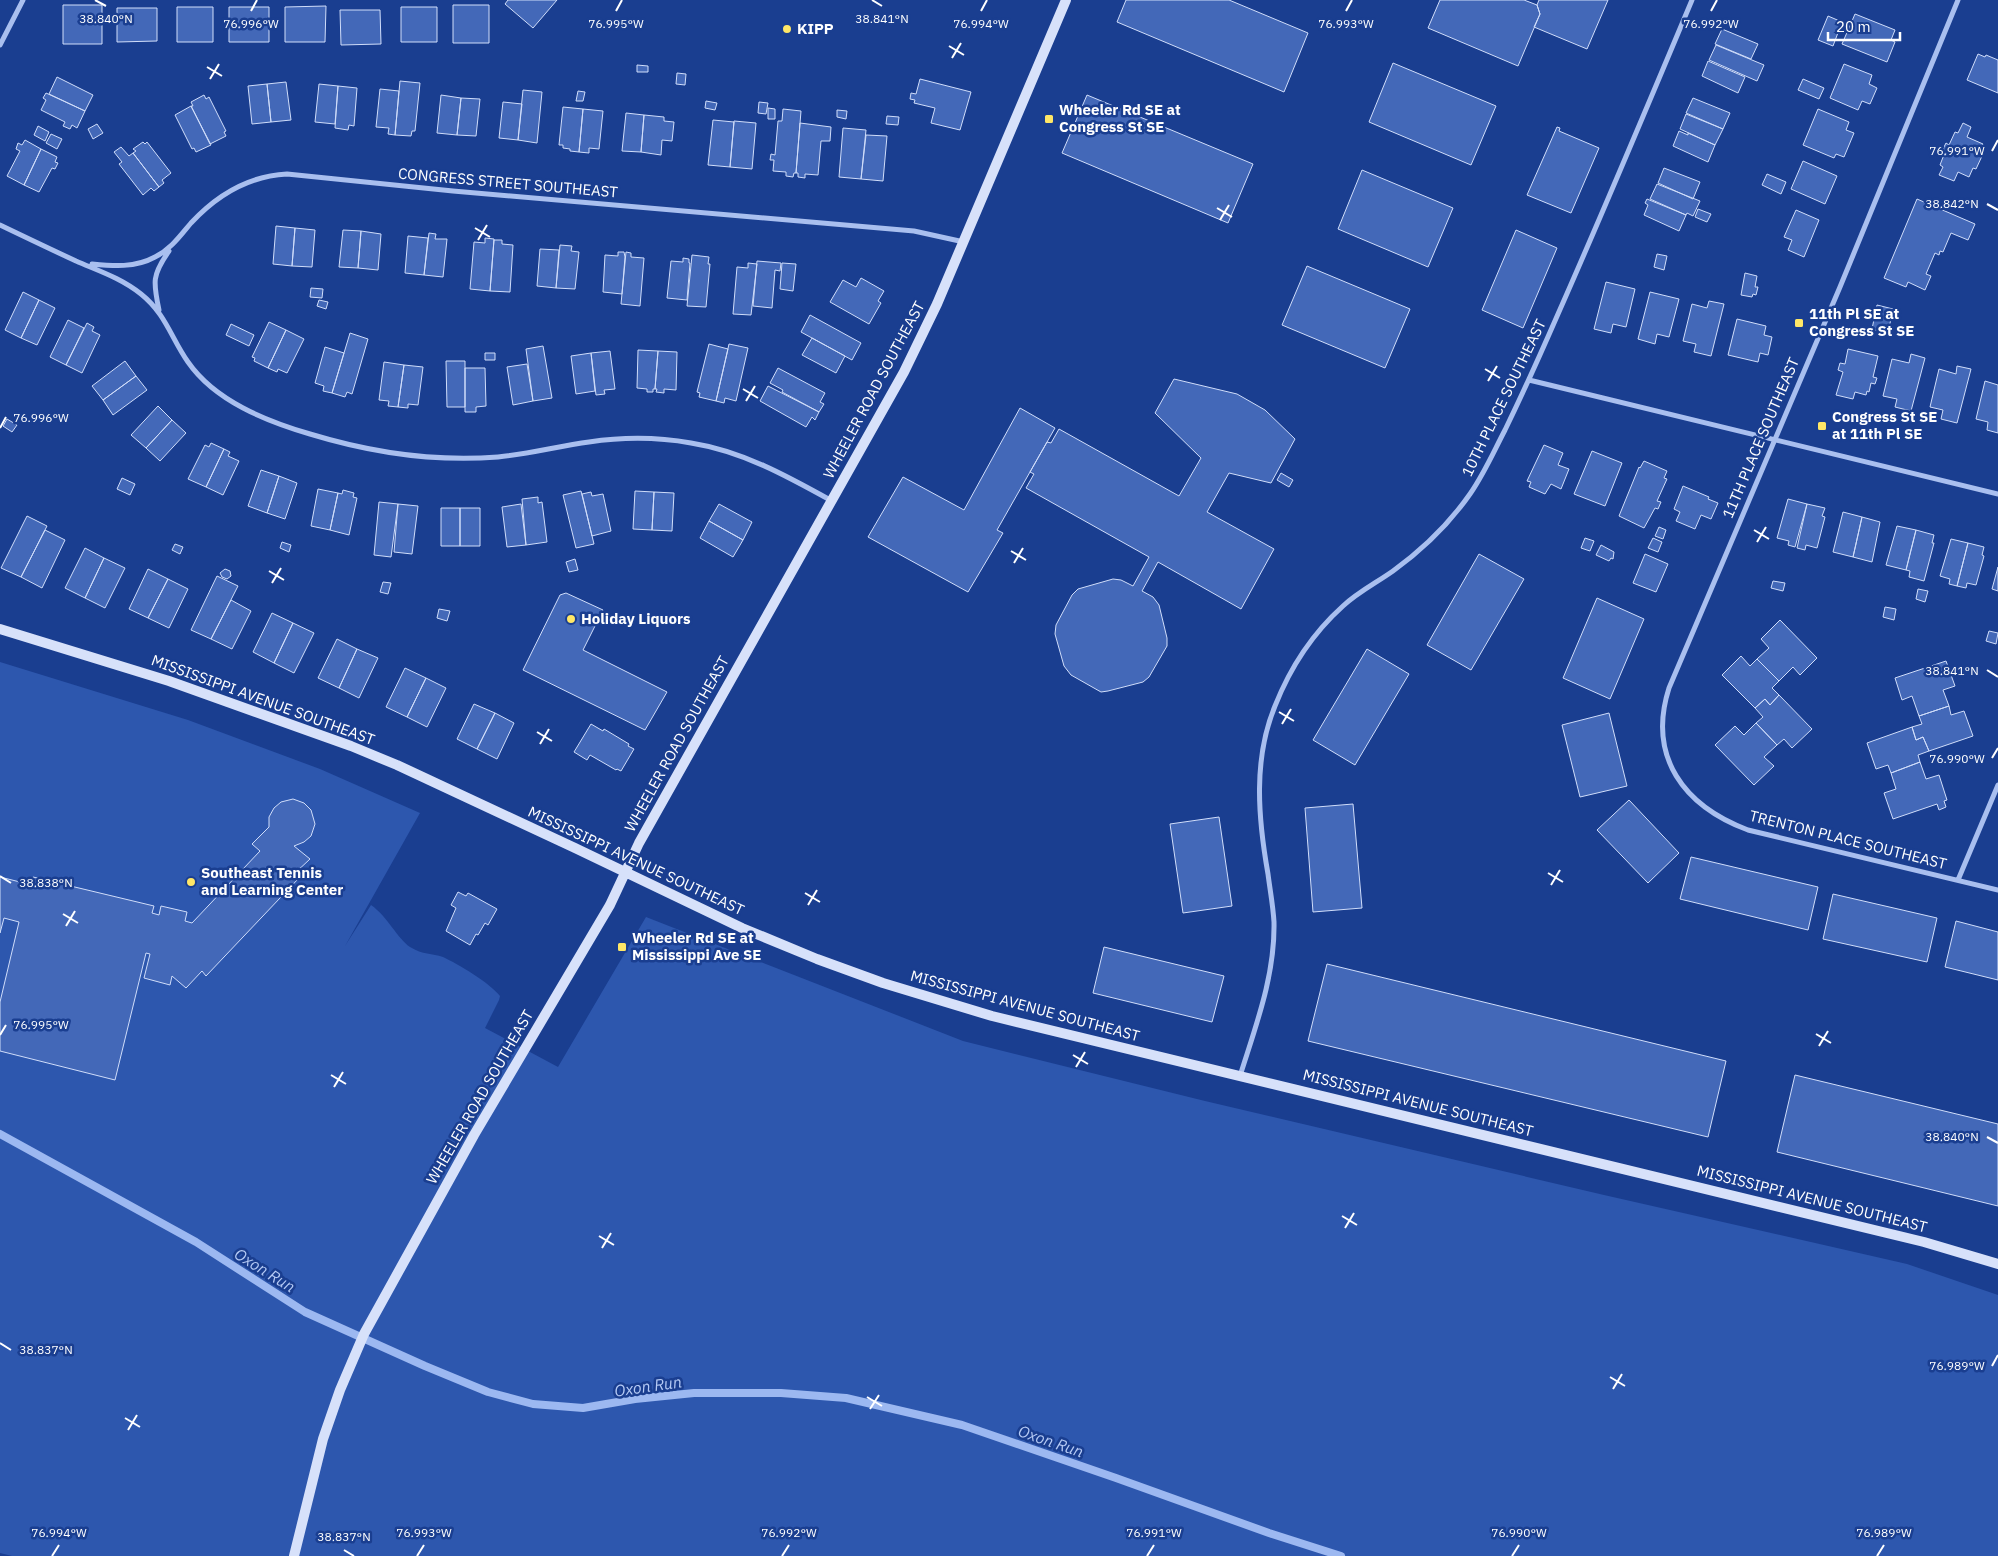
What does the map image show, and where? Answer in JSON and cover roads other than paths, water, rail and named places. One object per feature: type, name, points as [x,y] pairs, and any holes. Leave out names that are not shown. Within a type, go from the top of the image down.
[{"type":"main road","name":"WHEELER ROAD SOUTHEAST","points":[[294,1556],[323,1439],[352,1361],[372,1317],[474,1135],[610,905],[639,843],[904,372],[964,242],[1066,0]]},
{"type":"main road","name":"MISSISSIPPI AVENUE SOUTHEAST","points":[[0,629],[169,681],[351,746],[424,777],[742,928],[891,986],[992,1016],[1915,1240],[1998,1264]]},
{"type":"street","points":[[0,45],[22,0]]},
{"type":"street","name":"10TH PLACE SOUTHEAST","points":[[1240,1076],[1267,989],[1272,958],[1274,922],[1259,795],[1262,750],[1267,726],[1274,707],[1299,659],[1331,618],[1358,594],[1413,555],[1459,509],[1479,479],[1530,380],[1692,0]]},
{"type":"street","name":"11TH PLACE SOUTHEAST","points":[[1697,802],[1674,772],[1666,752],[1662,730],[1663,708],[1669,688],[1773,440],[1840,287],[1958,0]]},
{"type":"street","name":"CONGRESS STREET SOUTHEAST","points":[[79,262],[113,266],[133,265],[155,258],[174,244],[198,216],[230,190],[253,180],[287,174],[453,191],[914,231],[964,242]]},
{"type":"street","points":[[0,225],[127,284],[159,311],[188,362],[211,388],[252,412],[308,434],[375,450],[450,458],[517,455],[620,438],[651,438],[686,442],[713,447],[752,459],[832,500]]},
{"type":"street","points":[[159,311],[154,277],[174,244]]},
{"type":"street","points":[[1530,380],[1998,494]]},
{"type":"street","points":[[1958,880],[1998,785]]},
{"type":"street","name":"TRENTON PLACE SOUTHEAST","points":[[1697,802],[1727,822],[1748,830],[1998,890]]},
{"type":"waterway","name":"Oxon Run","points":[[0,1134],[196,1242],[305,1312],[488,1392],[533,1404],[583,1408],[635,1399],[694,1393],[781,1393],[846,1398],[962,1425],[1269,1533],[1341,1556]]},
{"type":"place","name":"KIPP","points":[[787,29]]},
{"type":"place","name":"Wheeler Rd SE at Congress St SE","points":[[1049,119]]},
{"type":"place","name":"11th Pl SE at Congress St SE","points":[[1799,323]]},
{"type":"place","name":"Congress St SE at 11th Pl SE","points":[[1822,426]]},
{"type":"place","name":"Holiday Liquors","points":[[571,619]]},
{"type":"place","name":"Southeast Tennis and Learning Center","points":[[191,882]]},
{"type":"place","name":"Wheeler Rd SE at Mississippi Ave SE","points":[[622,947]]}]
